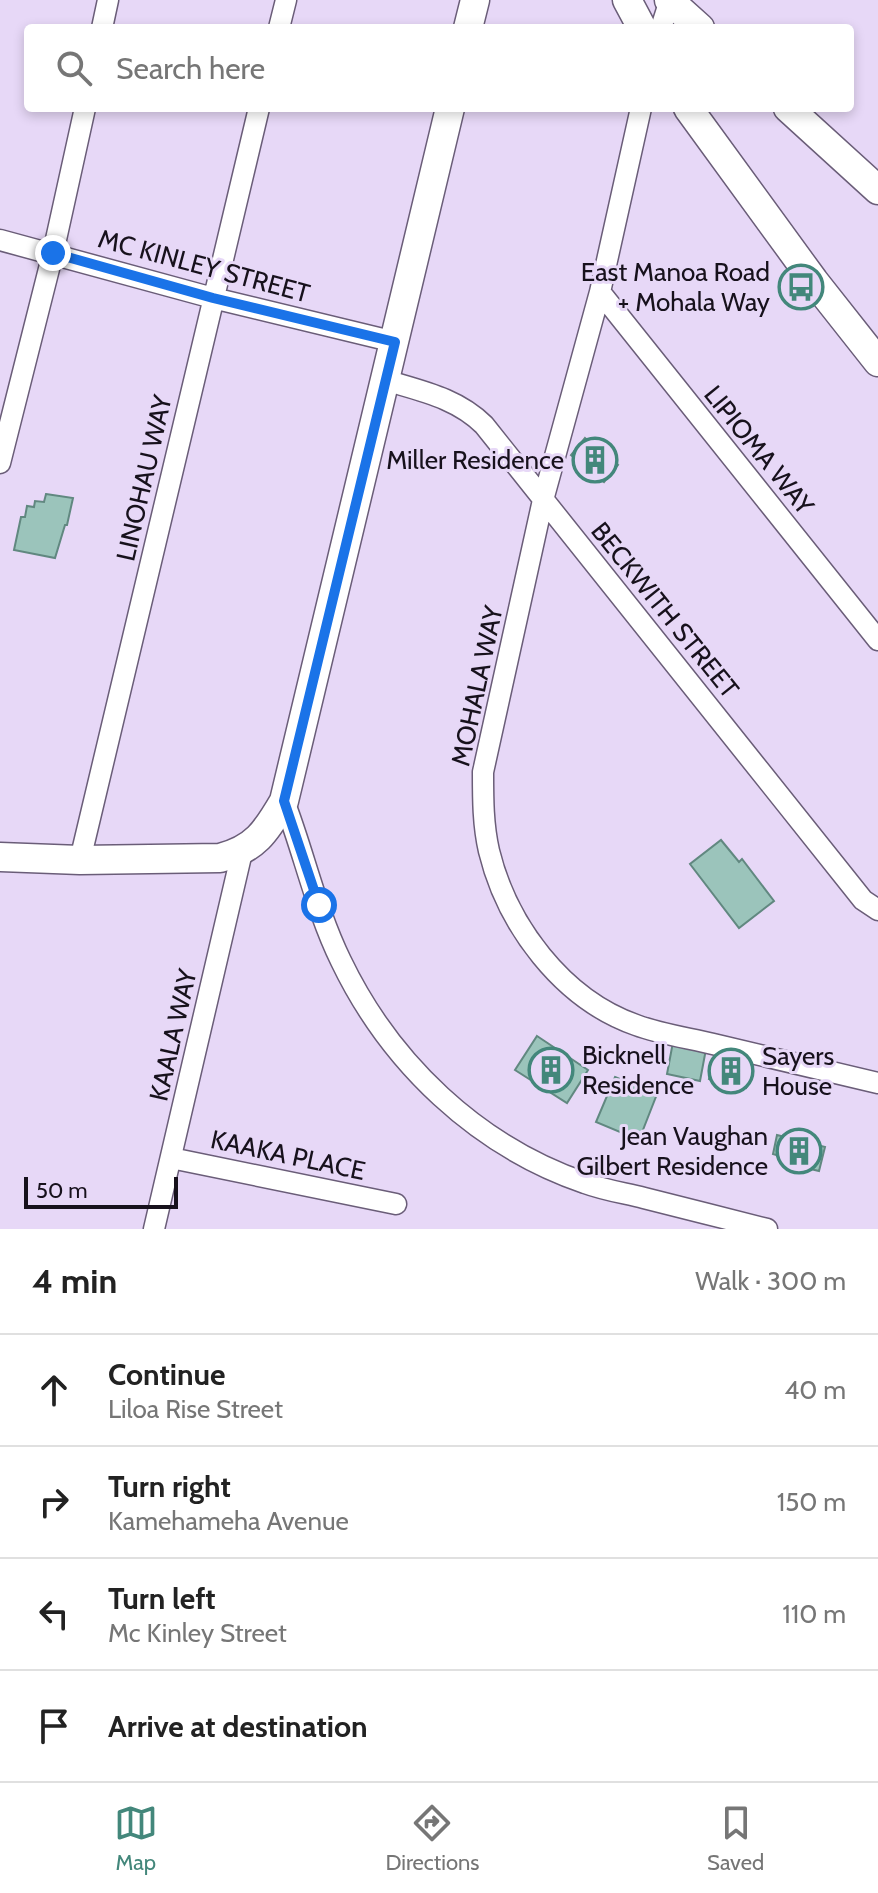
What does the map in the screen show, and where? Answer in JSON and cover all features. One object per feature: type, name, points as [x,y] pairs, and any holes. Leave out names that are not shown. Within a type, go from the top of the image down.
[{"type":"street","points":[[103,24],[108,0]]},
{"type":"street","points":[[280,24],[286,0]]},
{"type":"street","points":[[469,24],[475,0]]},
{"type":"street","points":[[627,0],[640,24]]},
{"type":"street","points":[[662,24],[670,0],[696,24]]},
{"type":"street","points":[[0,463],[53,253],[84,112]]},
{"type":"street","name":"LINOHAU WAY","points":[[80,860],[258,112]]},
{"type":"street","points":[[0,857],[80,860],[220,858],[242,852],[271,824],[284,801],[449,112]]},
{"type":"street","name":"MOHALA WAY","points":[[640,112],[600,292],[543,500],[483,772],[483,811],[489,850],[500,887],[517,922],[539,954],[566,982],[597,1006],[635,1025],[878,1083]]},
{"type":"street","points":[[691,112],[814,281],[878,362]]},
{"type":"street","points":[[792,112],[878,190]]},
{"type":"street","name":"MC KINLEY STREET","points":[[0,240],[213,298],[395,342]]},
{"type":"street","name":"LIPIOMA WAY","points":[[600,292],[878,640]]},
{"type":"street","name":"BECKWITH STREET","points":[[385,380],[450,400],[474,415],[863,900],[878,910]]},
{"type":"street","points":[[284,801],[339,959],[366,1009],[400,1055],[439,1097],[484,1132],[521,1154],[585,1183],[767,1229]]},
{"type":"street","name":"KAALA WAY","points":[[154,1229],[242,852]]},
{"type":"street","name":"KAAKA PLACE","points":[[171,1158],[396,1204]]},
{"type":"building","name":"Miller Residence","points":[[585,438],[618,465],[604,482],[571,455]]},
{"type":"building","points":[[46,494],[73,498],[55,558],[14,550],[21,517],[25,517],[27,506],[34,507],[35,501],[44,502]]},
{"type":"building","points":[[721,840],[739,862],[742,859],[774,901],[739,928],[690,864]]},
{"type":"building","name":"Bicknell Residence","points":[[537,1036],[588,1070],[567,1103],[515,1070]]},
{"type":"building","points":[[673,1042],[706,1049],[700,1081],[667,1074]]},
{"type":"building","name":"Sayers House","points":[[715,1054],[752,1063],[746,1088],[709,1079]]},
{"type":"building","points":[[615,1077],[657,1094],[639,1140],[596,1122]]},
{"type":"building","name":"Jean Vaughan Gilbert Residence","points":[[777,1135],[825,1147],[819,1171],[785,1163],[787,1158],[773,1154]]},
{"type":"place","name":"East Manoa Road + Mohala Way","points":[[801,287]]},
{"type":"place","name":"Miller Residence","points":[[595,460]]},
{"type":"place","name":"Bicknell Residence","points":[[551,1070]]},
{"type":"place","name":"Sayers House","points":[[731,1071]]},
{"type":"place","name":"Jean Vaughan Gilbert Residence","points":[[799,1151]]},
{"type":"route","points":[[53,253],[213,298],[395,342],[284,801],[319,905]]}]
